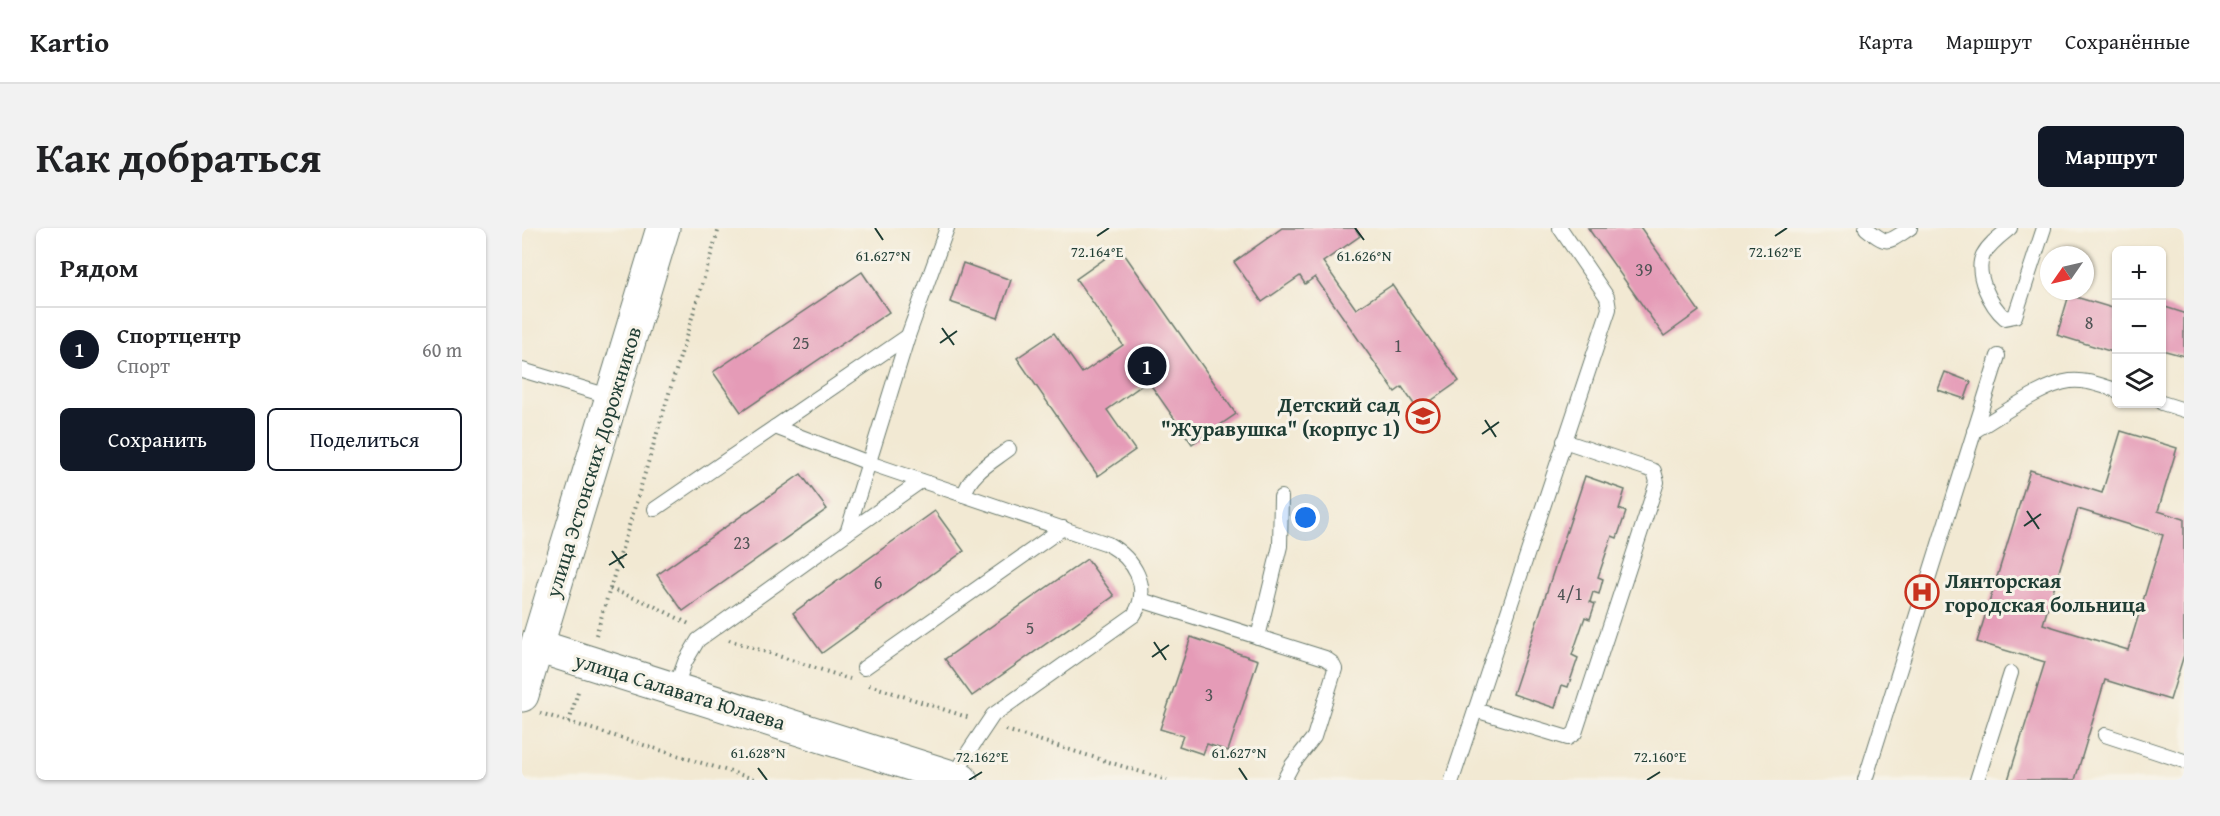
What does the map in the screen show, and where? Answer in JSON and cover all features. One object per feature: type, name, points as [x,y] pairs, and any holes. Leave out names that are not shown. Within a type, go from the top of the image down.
[{"type":"main road","name":"улица Эстонских Дорожников","points":[[531,704],[530,644],[612,397],[663,228]]},
{"type":"main road","name":"улица Салавата Юлаева","points":[[530,644],[956,779]]},
{"type":"lane","points":[[847,533],[908,336],[947,228]]},
{"type":"lane","points":[[1452,780],[1609,309],[1607,297],[1560,228]]},
{"type":"lane","points":[[1866,228],[1882,241],[1891,241],[1910,228]]},
{"type":"lane","points":[[2010,228],[1996,239],[1982,256],[1980,275],[1995,310],[2005,318],[2015,316],[2044,228]]},
{"type":"lane","points":[[655,509],[908,336]]},
{"type":"lane","points":[[1865,780],[1998,356]]},
{"type":"lane","points":[[522,370],[612,397]]},
{"type":"lane","points":[[1974,431],[2052,386],[2072,381],[2112,389]]},
{"type":"lane","points":[[2166,404],[2184,410]]},
{"type":"lane","points":[[775,427],[869,463],[1108,544],[1129,559],[1141,583],[1141,600],[1134,615],[1126,623],[993,715],[986,723],[956,779]]},
{"type":"lane","points":[[1475,710],[1568,738],[1575,733],[1657,482],[1654,471],[1564,441]]},
{"type":"lane","points":[[964,495],[967,484],[972,478],[1010,449]]},
{"type":"lane","points":[[675,689],[691,650],[707,632],[921,481]]},
{"type":"lane","points":[[1258,637],[1280,546],[1281,497]]},
{"type":"lane","points":[[864,668],[1063,528]]},
{"type":"lane","points":[[1141,600],[1325,658],[1332,663],[1335,669],[1314,737],[1292,765],[1284,780]]},
{"type":"lane","points":[[1977,780],[2011,673]]},
{"type":"lane","points":[[2105,735],[2184,761]]},
{"type":"path","points":[[719,228],[610,589],[648,603],[707,632],[852,680]]},
{"type":"path","points":[[863,683],[1167,780]]},
{"type":"path","points":[[531,704],[757,780]]},
{"type":"building","points":[[1282,228],[1355,228],[1360,236],[1323,262],[1356,309],[1392,285],[1459,381],[1418,410],[1402,387],[1395,392],[1315,277],[1305,284],[1300,276],[1262,302],[1234,262]]},
{"type":"building","points":[[1588,228],[1641,228],[1699,311],[1664,336]]},
{"type":"building","points":[[1120,248],[1236,414],[1192,444],[1148,381],[1107,410],[1135,450],[1098,476],[1017,358],[1054,333],[1082,373],[1123,345],[1076,279]]},
{"type":"building","points":[[963,263],[1011,280],[998,318],[950,302]]},
{"type":"building","points":[[862,272],[889,312],[741,412],[713,372]]},
{"type":"building","points":[[2068,300],[2086,300],[2112,308],[2112,352],[2057,335]]},
{"type":"building","points":[[2166,307],[2184,313],[2184,356],[2166,351]]},
{"type":"building","points":[[1945,372],[1971,382],[1965,399],[1938,390]]},
{"type":"building","points":[[2121,431],[2177,448],[2158,511],[2184,519],[2184,655],[2170,700],[2105,680],[2075,780],[2008,780],[2045,662],[1977,642],[2030,470],[2102,493]],"holes":[[[2078,509],[2163,535],[2128,650],[2043,624]]]},
{"type":"building","points":[[801,474],[827,509],[683,611],[657,575]]},
{"type":"building","points":[[1585,476],[1625,490],[1619,509],[1626,512],[1617,538],[1612,536],[1598,577],[1603,579],[1599,594],[1593,592],[1590,602],[1595,604],[1590,619],[1585,617],[1572,655],[1578,658],[1568,687],[1562,685],[1555,708],[1513,694]]},
{"type":"building","points":[[935,511],[964,551],[822,653],[793,613]]},
{"type":"building","points":[[1087,559],[1114,596],[972,696],[945,659]]},
{"type":"building","points":[[1191,637],[1258,660],[1228,751],[1207,744],[1203,754],[1179,746],[1183,736],[1160,729]]},
{"type":"place","name":"Спортцентр","points":[[1147,366]]},
{"type":"place","name":"Детский сад \"Журавушка\" (корпус 1)","points":[[1423,416]]},
{"type":"place","name":"Лянторская городская больница","points":[[1922,592]]}]
